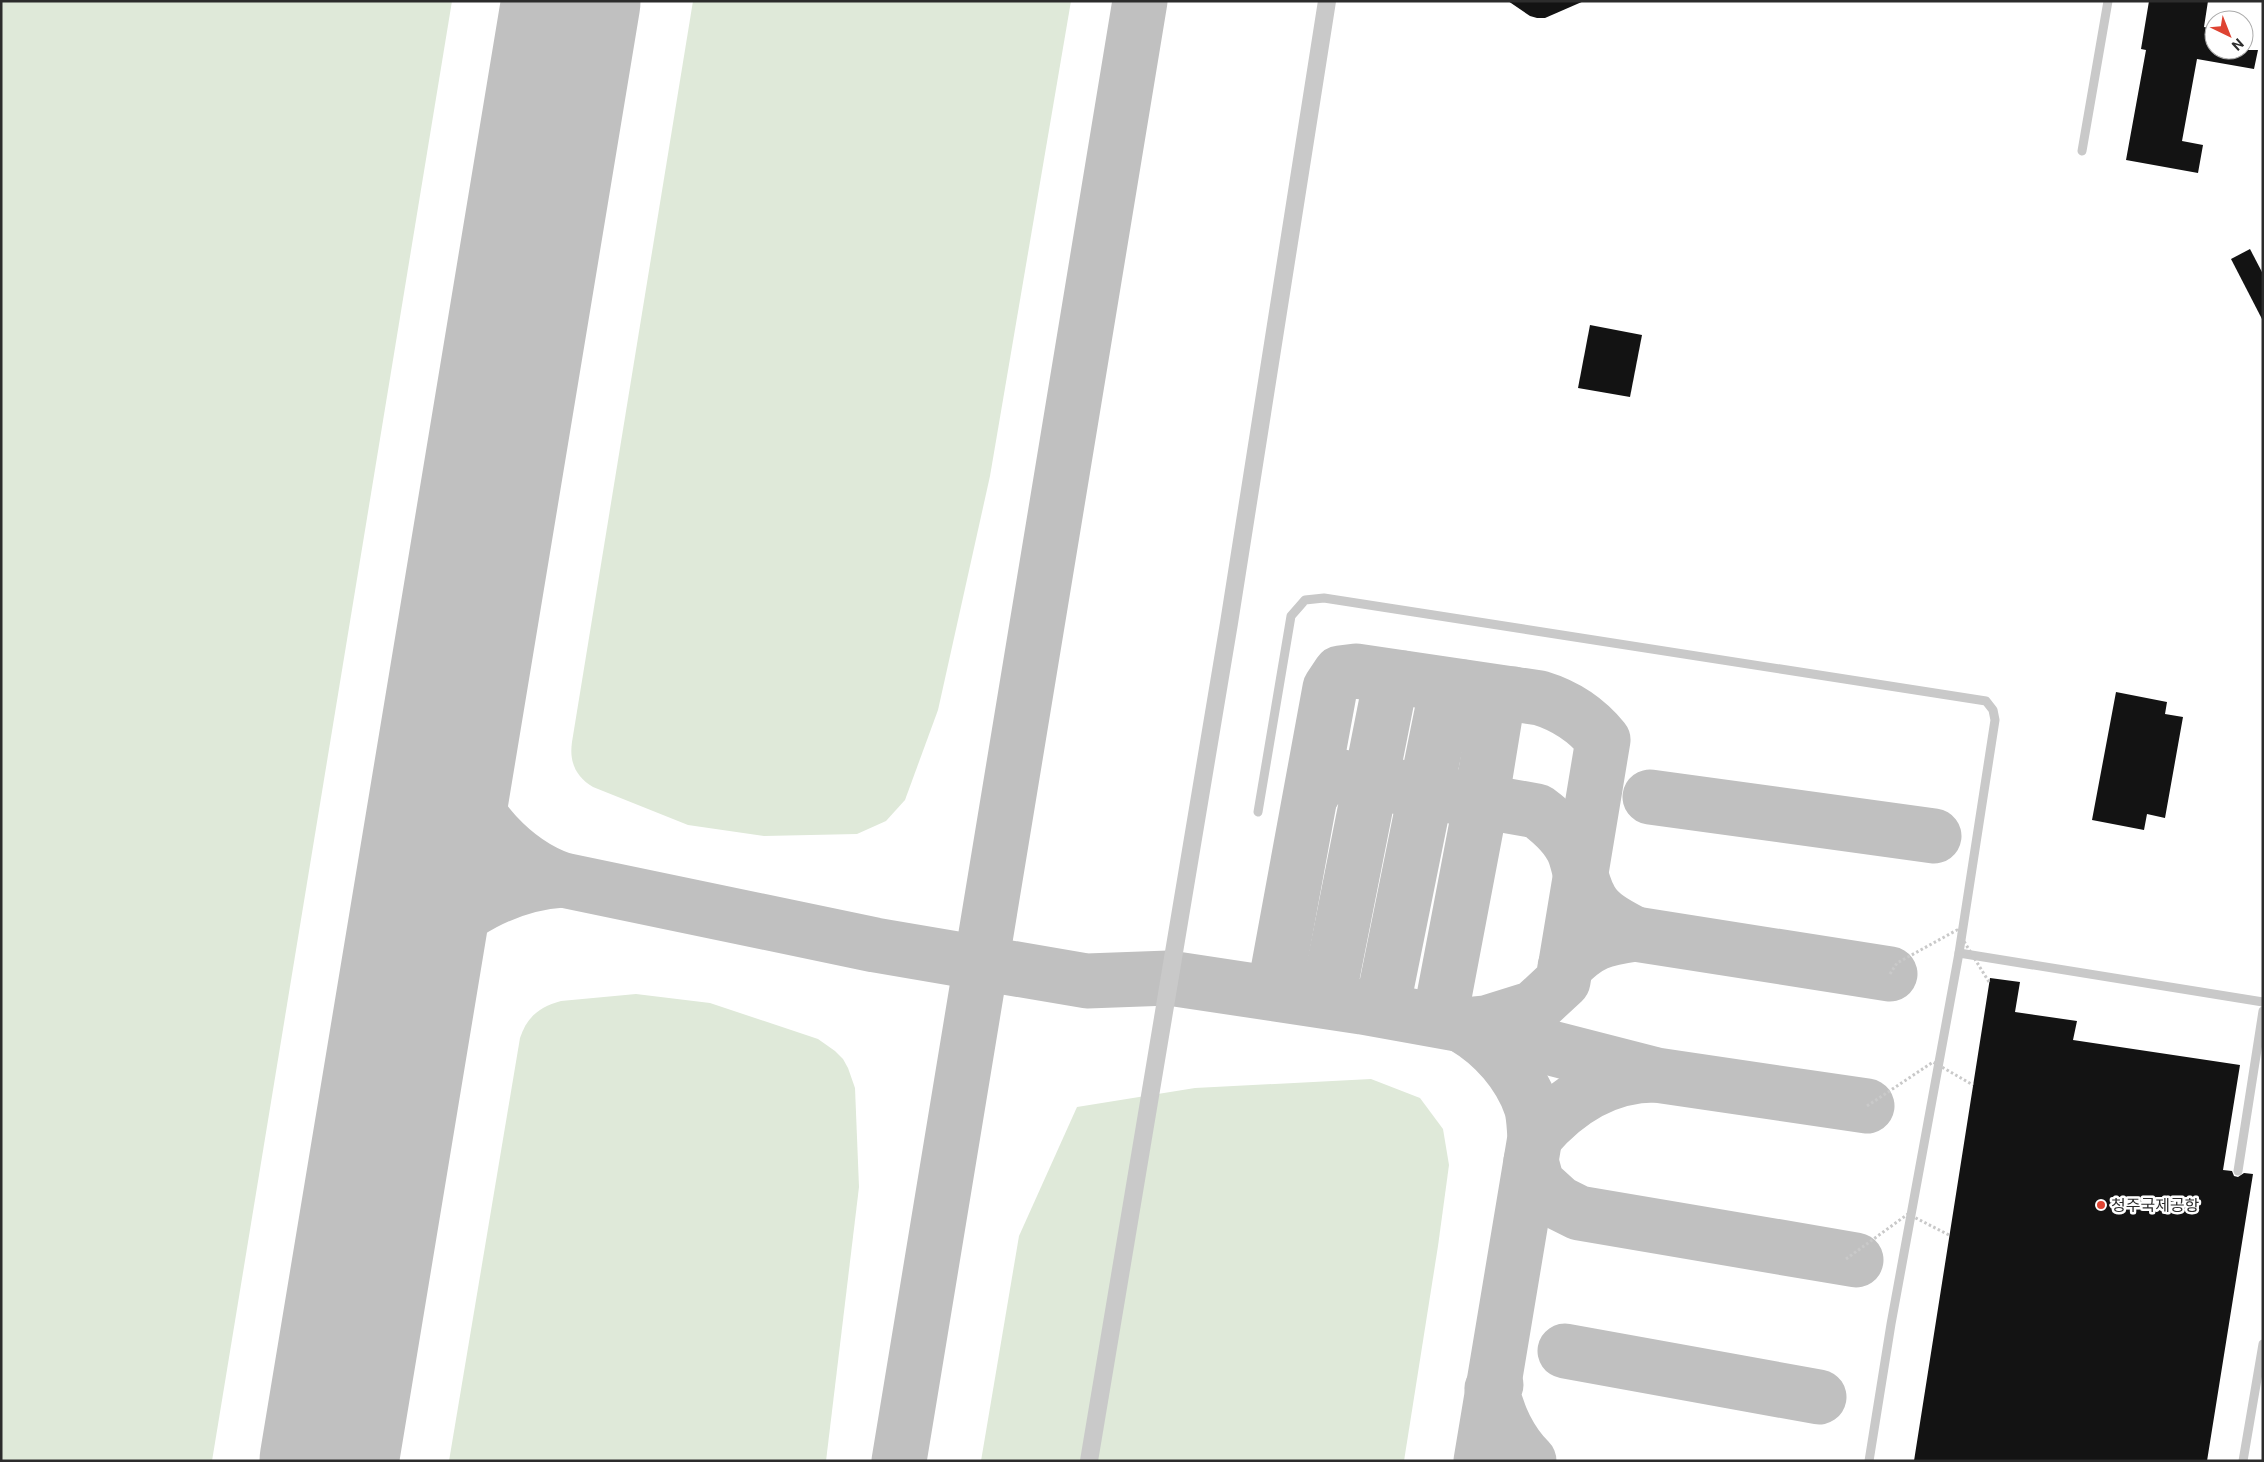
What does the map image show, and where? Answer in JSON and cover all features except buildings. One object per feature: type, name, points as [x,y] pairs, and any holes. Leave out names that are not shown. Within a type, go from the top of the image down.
[{"type":"street","points":[[1089,1461],[1229,622],[1327,1]]},
{"type":"lane","points":[[2082,151],[2108,1]]},
{"type":"lane","points":[[1258,812],[1292,616],[1305,600],[1324,598],[1986,701],[1993,710],[1995,720],[1959,953],[1891,1324],[1870,1461]]},
{"type":"lane","points":[[1959,953],[2263,1002]]},
{"type":"lane","points":[[2238,1172],[2263,1011]]},
{"type":"lane","points":[[2243,1461],[2263,1344]]},
{"type":"path","points":[[1890,974],[1897,963],[1957,930],[1989,982]]},
{"type":"path","points":[[1867,1106],[1933,1062],[1973,1085]]},
{"type":"path","points":[[1846,1259],[1908,1214],[1949,1236]]},
{"type":"green space","points":[[1,1],[452,1],[212,1461],[1,1461]]},
{"type":"green space","points":[[693,1],[1071,1],[990,476],[938,710],[905,800],[886,821],[857,834],[764,836],[688,825],[593,787],[578,774],[573,762],[572,742]]},
{"type":"green space","points":[[636,994],[710,1003],[818,1039],[835,1051],[848,1068],[855,1088],[859,1187],[826,1461],[449,1461],[520,1038],[530,1019],[540,1010],[553,1003]]},
{"type":"green space","points":[[1371,1079],[1420,1098],[1443,1129],[1449,1165],[1404,1461],[981,1461],[1019,1236],[1077,1107],[1195,1088]]},
{"type":"taxiway","points":[[899,1461],[1140,1]]},
{"type":"taxiway","points":[[1278,971],[1330,688],[1340,673],[1356,671],[1540,698],[1575,714],[1603,740],[1563,981],[1534,1008],[1486,1023],[1465,1025]]},
{"type":"taxiway","points":[[1332,977],[1389,689],[1403,678]]},
{"type":"taxiway","points":[[1386,989],[1444,702],[1451,694],[1463,687]]},
{"type":"taxiway","points":[[1443,1002],[1481,802],[1496,710],[1501,700],[1513,694]]},
{"type":"taxiway","points":[[453,710],[458,763],[471,801],[496,835],[511,849],[528,862],[563,880],[875,945],[1087,981],[1169,978],[1362,1007],[1462,1025],[1656,1075],[1867,1106]]},
{"type":"taxiway","points":[[1312,794],[1318,784],[1331,775],[1537,811],[1559,830],[1572,847],[1585,888],[1594,905],[1610,919],[1635,934],[1597,943],[1581,952],[1565,967]]},
{"type":"taxiway","points":[[1650,797],[1934,836]]},
{"type":"taxiway","points":[[405,999],[424,957],[435,941],[450,926],[484,903],[503,894],[543,882],[563,880]]},
{"type":"taxiway","points":[[1635,934],[1890,974]]},
{"type":"taxiway","points":[[1465,1027],[1496,1051],[1513,1071],[1526,1094],[1532,1110],[1535,1137],[1481,1461]]},
{"type":"taxiway","points":[[1535,1137],[1560,1112],[1588,1092],[1620,1080],[1637,1076],[1655,1075]]},
{"type":"taxiway","points":[[1531,1161],[1537,1183],[1559,1203],[1579,1213],[1856,1260]]},
{"type":"taxiway","points":[[1565,1351],[1819,1397]]},
{"type":"taxiway","points":[[1496,1385],[1492,1389],[1497,1409],[1510,1437],[1529,1461]]},
{"type":"runway","points":[[329,1461],[571,1]]},
{"type":"place","name":"청주국제공항","points":[[2101,1205]]}]
